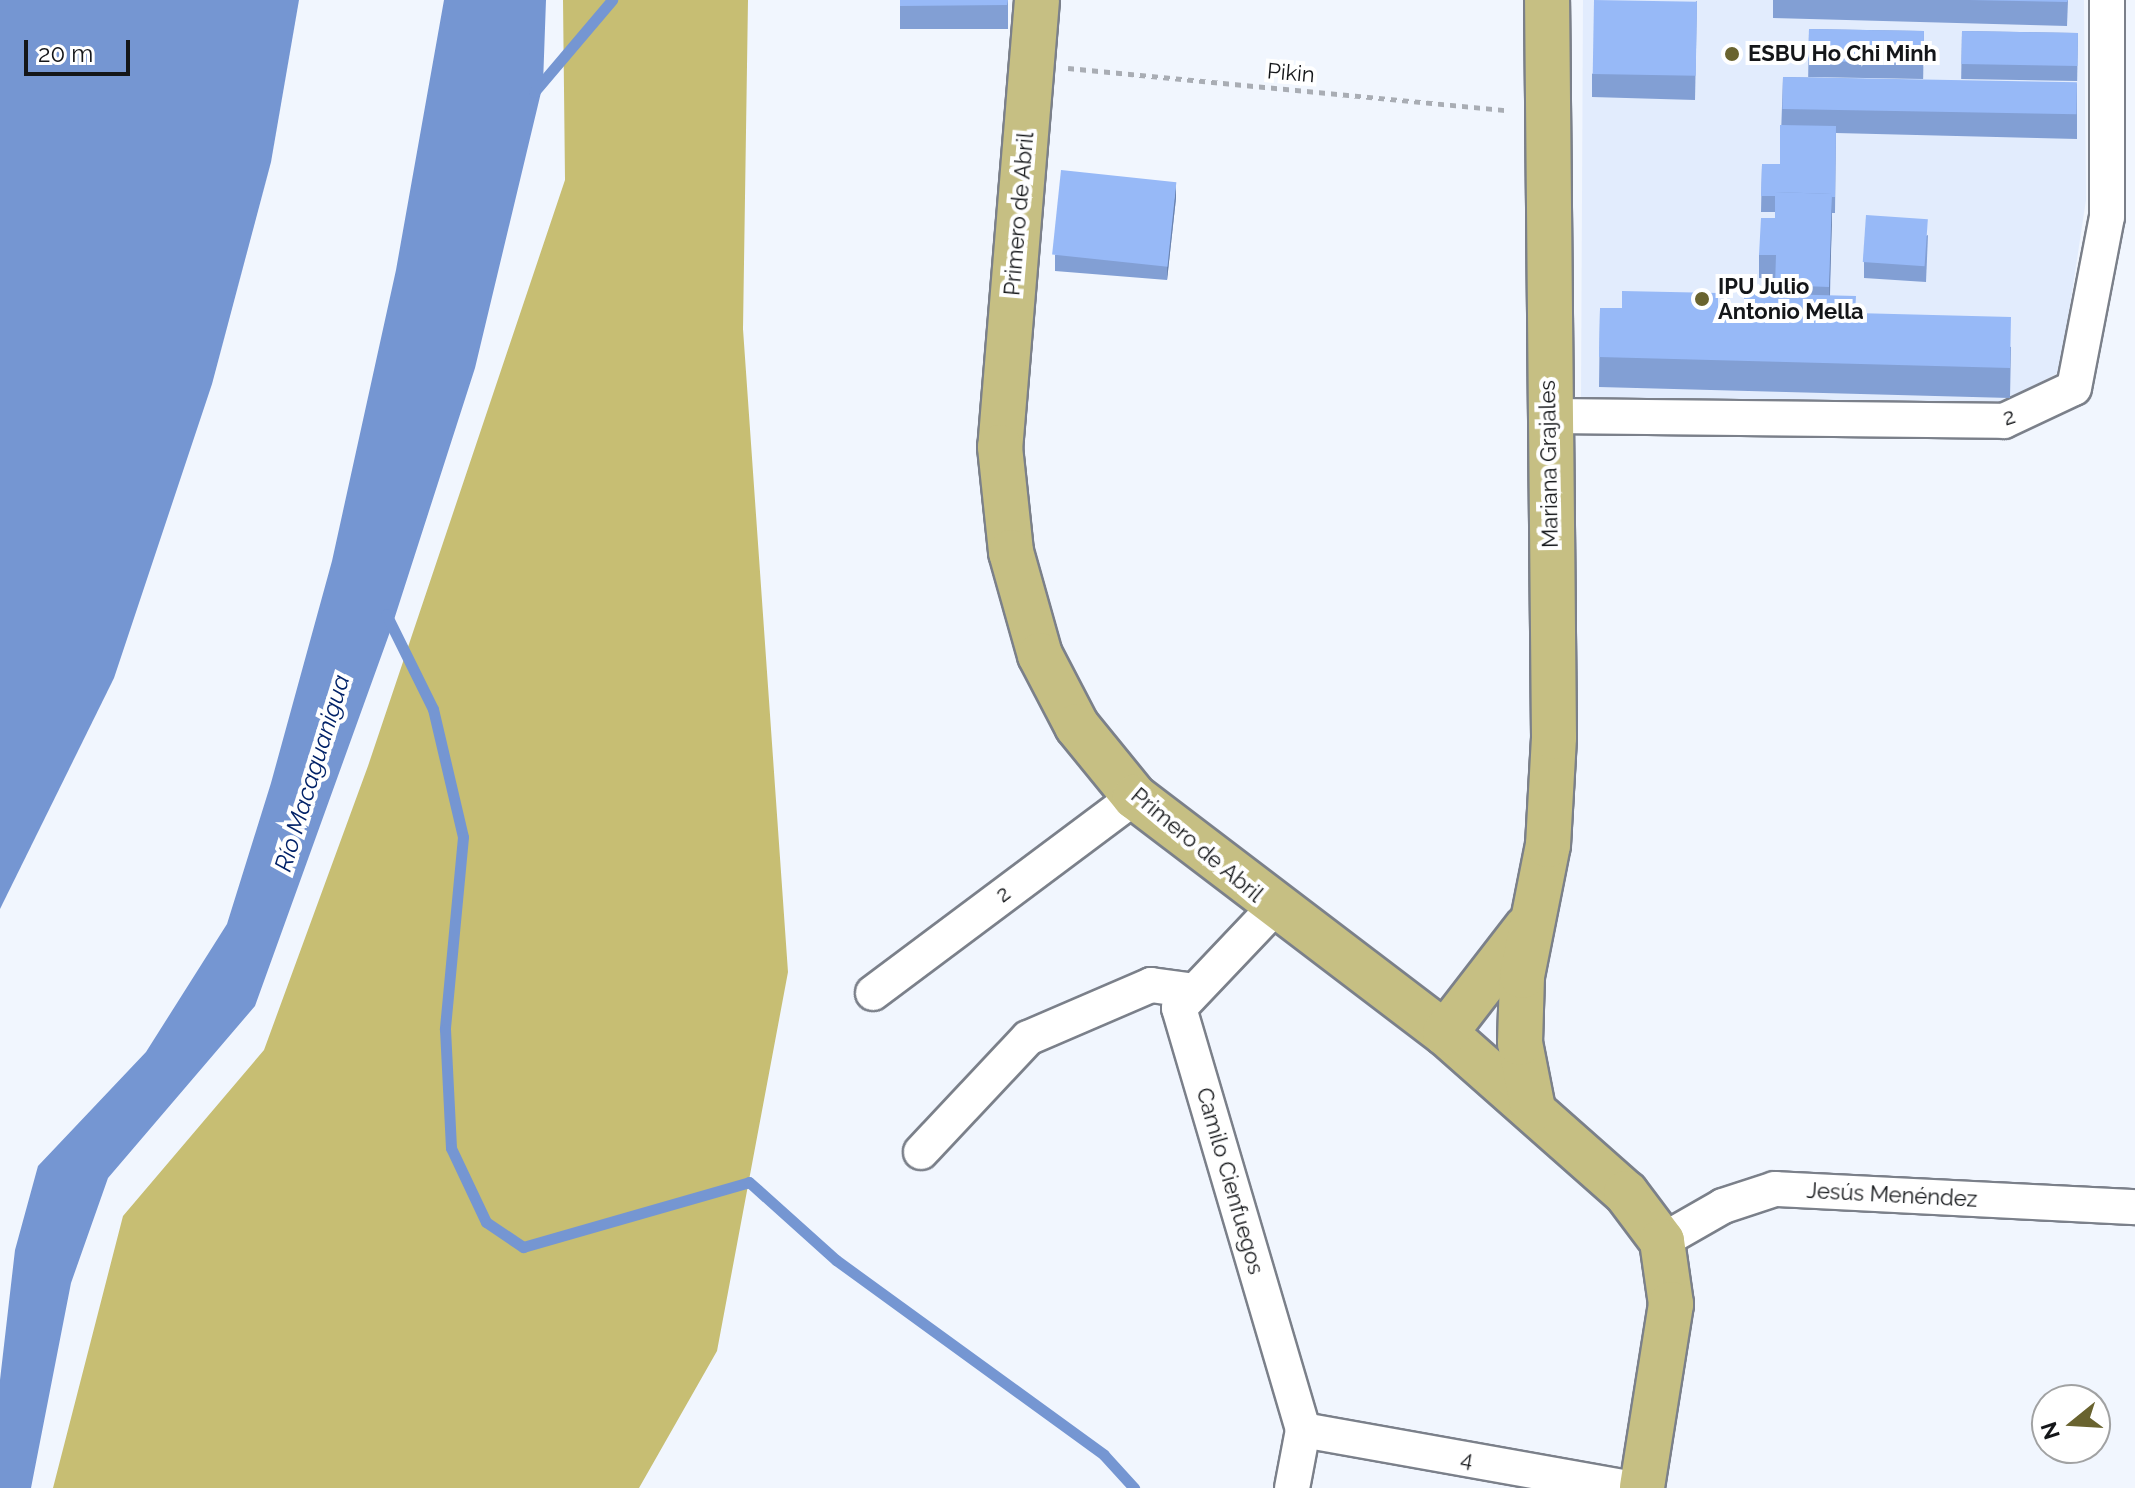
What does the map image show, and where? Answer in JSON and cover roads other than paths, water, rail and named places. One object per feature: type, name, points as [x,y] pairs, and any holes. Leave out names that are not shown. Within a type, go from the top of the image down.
[{"type":"main road","name":"Primero de Abril","points":[[1037,0],[1000,447],[1011,552],[1040,655],[1077,726],[1135,797],[1274,908],[1445,1033],[1626,1193],[1662,1241],[1671,1304],[1642,1488]]},
{"type":"main road","name":"Mariana Grajales","points":[[1533,1109],[1520,1043],[1528,925],[1548,845],[1554,737],[1547,416],[1547,0]]},
{"type":"main road","name":"Mariana Grajales","points":[[1445,1033],[1528,925]]},
{"type":"street","name":"2","points":[[1547,416],[2004,421],[2074,388],[2121,216],[2107,0]]},
{"type":"street","name":"2","points":[[873,993],[1135,797]]},
{"type":"street","name":"Camilo Cienfuegos","points":[[1274,908],[1179,1008],[1303,1430],[1292,1488]]},
{"type":"street","points":[[921,1152],[1028,1038],[1151,985],[1194,991]]},
{"type":"street","name":"Jesús Menéndez","points":[[1662,1241],[1723,1206],[1775,1189],[2135,1207]]},
{"type":"street","name":"4","points":[[1303,1430],[1630,1488]]},
{"type":"water","points":[[0,0],[299,0],[271,162],[212,384],[114,678],[0,909]]},
{"type":"water","name":"Río Macaguanigua","points":[[444,0],[546,0],[543,84],[475,368],[391,629],[255,1006],[108,1178],[71,1283],[31,1488],[0,1488],[0,1380],[15,1250],[38,1166],[146,1052],[227,924],[271,783],[332,561],[396,270]]},
{"type":"waterway","points":[[534,92],[612,0]]},
{"type":"waterway","points":[[386,614],[433,709],[463,837],[445,1029],[451,1148],[486,1222],[523,1247],[749,1182],[836,1260],[1104,1455],[1134,1488]]},
{"type":"place","name":"ESBU Ho Chi Minh","points":[[1732,54]]},
{"type":"place","name":"IPU Julio Antonio Mella","points":[[1702,299]]}]
